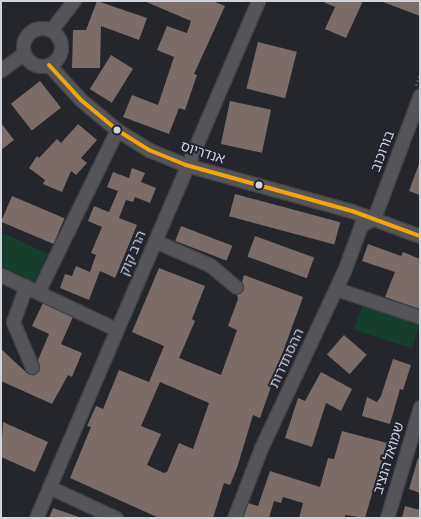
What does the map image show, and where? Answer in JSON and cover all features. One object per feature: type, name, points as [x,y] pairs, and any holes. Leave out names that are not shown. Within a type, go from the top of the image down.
[{"type":"street","points":[[51,30],[74,1]]},
{"type":"street","name":"הרב קוק","points":[[36,518],[186,165],[258,1]]},
{"type":"street","points":[[37,28],[51,30],[57,35],[61,46],[59,57],[49,65],[32,64],[23,54],[22,46],[28,34],[37,28]]},
{"type":"street","points":[[1,70],[23,54]]},
{"type":"street","name":"אנדריוס","points":[[49,65],[81,100],[117,130],[149,150],[186,165],[374,218]]},
{"type":"street","name":"בורוכוב","points":[[374,218],[420,95]]},
{"type":"street","points":[[38,292],[117,130]]},
{"type":"street","points":[[352,211],[373,203],[383,193]]},
{"type":"street","points":[[374,218],[420,230]]},
{"type":"street","points":[[374,218],[420,236]]},
{"type":"street","name":"ההסתדרות","points":[[234,518],[261,448],[336,289],[361,225],[374,218]]},
{"type":"street","points":[[154,241],[210,265],[236,287]]},
{"type":"street","points":[[1,275],[116,329]]},
{"type":"street","points":[[26,286],[13,322],[32,367]]},
{"type":"street","points":[[336,289],[420,317]]},
{"type":"street","name":"שמואל הנציב","points":[[387,518],[420,407]]},
{"type":"street","points":[[49,487],[116,518]]},
{"type":"green space","points":[[1,232],[48,254],[35,282],[1,266]]},
{"type":"green space","points":[[362,305],[420,324],[412,349],[354,330]]},
{"type":"building","points":[[97,1],[147,18],[139,40],[101,26],[100,68],[72,68],[73,30],[86,30]]},
{"type":"building","points":[[144,1],[213,1],[225,6],[194,74],[197,75],[185,110],[179,108],[169,134],[123,117],[132,95],[158,105],[174,57],[157,50],[167,26],[187,33],[191,21]]},
{"type":"building","points":[[321,1],[363,1],[346,38],[325,29],[335,7]]},
{"type":"building","points":[[420,1],[420,16],[383,2]]},
{"type":"building","points":[[258,42],[297,52],[285,98],[246,89]]},
{"type":"building","points":[[111,55],[133,69],[112,103],[90,89]]},
{"type":"building","points":[[40,81],[61,108],[32,131],[11,104]]},
{"type":"building","points":[[230,101],[271,110],[262,153],[221,144]]},
{"type":"building","points":[[1,123],[14,140],[1,150]]},
{"type":"building","points":[[78,124],[97,140],[81,158],[87,163],[76,175],[71,171],[62,192],[43,184],[45,180],[29,168],[37,156],[39,158],[57,139],[61,143]]},
{"type":"building","points":[[420,164],[420,195],[409,191]]},
{"type":"building","points":[[132,168],[145,173],[141,182],[156,188],[150,203],[135,197],[133,202],[126,200],[119,218],[137,225],[115,278],[100,271],[89,300],[60,288],[65,274],[72,276],[76,266],[90,272],[96,255],[91,253],[102,227],[88,221],[94,206],[109,212],[118,191],[107,187],[113,172],[129,178]]},
{"type":"building","points":[[235,194],[340,222],[334,244],[229,216]]},
{"type":"building","points":[[12,196],[64,218],[54,244],[1,222]]},
{"type":"building","points":[[181,226],[232,246],[227,261],[175,241]]},
{"type":"building","points":[[255,236],[314,258],[307,278],[247,257]]},
{"type":"building","points":[[368,244],[401,256],[403,252],[420,259],[420,309],[385,297],[395,272],[362,261]]},
{"type":"building","points":[[159,268],[205,286],[192,319],[195,321],[179,358],[221,375],[237,330],[228,326],[238,299],[237,295],[244,289],[242,282],[244,275],[303,297],[280,360],[283,361],[275,385],[272,384],[260,418],[253,415],[237,468],[230,485],[224,483],[213,518],[159,518],[70,478],[91,427],[87,426],[96,406],[103,409],[119,370],[149,382],[164,346],[132,332]],"holes":[[[160,382],[209,403],[193,449],[179,443],[167,472],[164,473],[147,465],[161,434],[141,426]]]},
{"type":"building","points":[[43,303],[73,317],[61,344],[82,353],[72,377],[68,375],[52,404],[1,381],[1,349],[28,374],[35,374],[39,371],[38,360],[49,334],[32,326]]},
{"type":"building","points":[[344,335],[367,355],[350,374],[327,355]]},
{"type":"building","points":[[393,359],[411,365],[403,390],[400,389],[390,424],[362,416],[367,397],[377,402],[381,396]]},
{"type":"building","points":[[321,372],[352,389],[341,411],[326,403],[312,447],[285,438],[298,398],[305,401]]},
{"type":"building","points":[[3,422],[48,442],[35,472],[1,457]]},
{"type":"building","points":[[342,431],[387,443],[365,518],[345,515],[345,518],[299,518],[303,503],[283,497],[281,503],[274,501],[269,518],[243,518],[248,503],[258,506],[270,471],[320,487],[328,458],[334,459]]},
{"type":"building","points":[[418,458],[420,459],[420,493],[409,489]]},
{"type":"building","points":[[405,506],[420,510],[420,518],[402,518]]},
{"type":"building","points":[[53,508],[79,517],[79,518],[49,518]]},
{"type":"transit line","points":[[49,65],[81,100],[117,130],[149,150],[186,165],[352,211],[420,236]]}]
